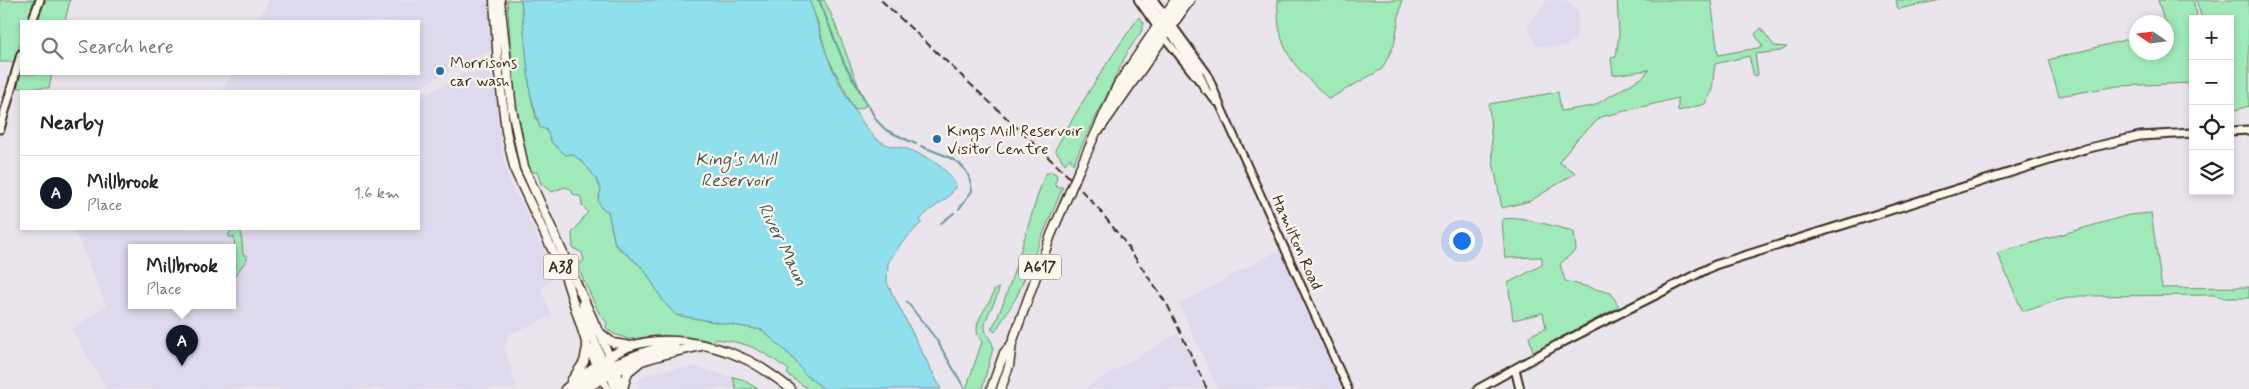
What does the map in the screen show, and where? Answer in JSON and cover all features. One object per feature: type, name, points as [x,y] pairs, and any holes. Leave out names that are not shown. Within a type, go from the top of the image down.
[{"type":"highway","name":"A38","points":[[494,0],[506,131],[515,171],[566,279],[587,345],[606,367]]},
{"type":"highway","name":"A38","points":[[500,0],[512,109],[524,167],[598,331]]},
{"type":"highway","points":[[1146,0],[1198,72],[1205,88]]},
{"type":"highway","name":"A617","points":[[1094,137],[1165,25],[1175,0]]},
{"type":"highway","points":[[1165,25],[1183,0]]},
{"type":"highway","name":"A617","points":[[1001,389],[1009,366],[1012,343],[1051,235],[1094,137],[1102,114],[1112,105],[1165,25],[1190,0]]},
{"type":"highway","points":[[581,293],[584,315],[606,367],[621,389]]},
{"type":"highway","points":[[598,331],[613,343],[631,346],[668,341],[684,341],[744,358],[791,389]]},
{"type":"highway","name":"A617","points":[[991,389],[1004,353],[1012,343]]},
{"type":"highway","points":[[568,389],[584,362],[587,345]]},
{"type":"highway","points":[[586,389],[606,367],[631,346]]},
{"type":"highway","points":[[606,367],[703,346]]},
{"type":"highway","points":[[568,389],[606,367],[653,349],[666,347],[683,350]]},
{"type":"highway","points":[[621,389],[628,372],[644,359]]},
{"type":"main road","points":[[32,20],[40,0]]},
{"type":"main road","points":[[0,129],[20,58]]},
{"type":"main road","points":[[2234,131],[2249,130]]},
{"type":"main road","points":[[1478,389],[1715,264],[2085,149],[2140,136],[2189,133]]},
{"type":"main road","points":[[598,331],[606,367],[608,389]]},
{"type":"main road","points":[[1515,369],[1520,389]]},
{"type":"street","name":"Hamilton Road","points":[[1138,0],[1165,25],[1207,73],[1220,107],[1348,389]]},
{"type":"street","name":"Hamilton Road","points":[[1154,0],[1165,25]]},
{"type":"street","name":"Hamilton Road","points":[[1205,88],[1220,107]]},
{"type":"shaded area","points":[[269,0],[489,0],[492,50],[468,60],[416,90],[224,90],[231,75],[420,75],[420,20],[259,20]]},
{"type":"shaded area","points":[[1547,0],[1566,0],[1579,12],[1576,38],[1566,47],[1536,46],[1527,26]]},
{"type":"shaded area","points":[[487,72],[496,83],[501,148],[511,187],[522,204],[554,273],[550,281],[541,290],[552,316],[508,335],[505,348],[517,389],[106,389],[72,329],[106,305],[74,230],[420,230],[420,98],[464,73]]},
{"type":"shaded area","points":[[1279,250],[1341,389],[1218,389],[1179,304]]},
{"type":"shaded area","points":[[1178,333],[1192,358],[1204,389],[1083,389]]},
{"type":"shaded area","points":[[696,367],[733,377],[736,389],[638,389],[641,378],[649,373],[667,369]]},
{"type":"green space","points":[[0,0],[34,0],[28,20],[20,20],[20,44],[14,62],[0,62]]},
{"type":"green space","points":[[44,0],[70,0],[65,20],[37,20]]},
{"type":"green space","points":[[507,0],[521,0],[530,92],[536,119],[546,129],[552,143],[566,155],[572,154],[577,158],[590,170],[596,179],[601,190],[598,200],[601,208],[608,211],[615,245],[644,269],[663,301],[676,315],[762,330],[792,357],[806,375],[824,389],[808,389],[787,374],[789,370],[755,348],[747,345],[715,339],[713,344],[664,335],[629,339],[614,334],[606,328],[607,323],[599,313],[579,270],[580,263],[584,260],[582,253],[573,248],[572,233],[588,212],[582,205],[581,197],[573,194],[571,189],[565,187],[552,192],[541,184],[537,172],[531,172],[524,151],[513,87]]},
{"type":"green space","points":[[809,0],[824,0],[832,16],[866,106],[855,110],[827,56],[818,23]]},
{"type":"green space","points":[[1278,0],[1402,0],[1394,45],[1382,69],[1329,99],[1297,66],[1284,45],[1278,18]]},
{"type":"green space","points":[[1617,0],[1711,0],[1718,55],[1763,47],[1755,34],[1761,28],[1774,46],[1787,47],[1781,51],[1755,54],[1758,75],[1754,76],[1749,56],[1715,64],[1712,89],[1705,104],[1678,111],[1678,98],[1601,117],[1577,139],[1559,162],[1576,173],[1530,201],[1502,208],[1493,162],[1489,104],[1558,92],[1561,111],[1593,106],[1643,77],[1649,70],[1613,75],[1611,58],[1616,57],[1619,34]]},
{"type":"green space","points":[[1896,0],[1941,0],[1898,9]]},
{"type":"green space","points":[[2158,0],[2193,0],[2197,15],[2189,15],[2189,83],[2118,86],[2059,96],[2048,60],[2129,39],[2129,60],[2174,60],[2174,15],[2162,15]]},
{"type":"green space","points":[[2196,0],[2249,0],[2249,106],[2234,110],[2234,15],[2201,15]]},
{"type":"green space","points":[[1139,17],[1144,23],[1141,32],[1128,51],[1073,164],[1070,158],[1065,164],[1055,150],[1095,82]]},
{"type":"green space","points":[[20,75],[52,75],[49,88],[17,88]]},
{"type":"green space","points":[[1052,172],[1056,174],[1057,179],[1054,184],[1057,187],[1063,187],[1017,296],[995,332],[991,329],[997,319],[1010,283],[1045,174]]},
{"type":"green space","points":[[2151,213],[2162,288],[2249,287],[2249,298],[2226,298],[2214,295],[2079,296],[2059,300],[2023,312],[1997,253],[2129,215]]},
{"type":"green space","points":[[1520,218],[1574,231],[1576,250],[1560,264],[1565,281],[1611,293],[1619,307],[1533,352],[1529,336],[1546,328],[1543,313],[1513,320],[1508,283],[1542,265],[1542,257],[1505,258],[1502,219]]},
{"type":"green space","points":[[234,230],[241,230],[243,255],[247,255],[247,259],[236,275],[236,244],[234,244],[234,237],[229,237],[229,233]]},
{"type":"green space","points":[[999,288],[985,326],[993,348],[982,389],[966,389],[982,342],[978,335],[978,322],[994,290]]},
{"type":"green space","points":[[733,377],[742,379],[758,389],[736,389]]},
{"type":"water","name":"King's Mill Reservoir","points":[[521,0],[809,0],[835,75],[857,114],[872,134],[885,144],[907,149],[929,158],[947,172],[956,185],[945,200],[924,215],[920,220],[922,222],[900,245],[888,263],[887,283],[941,389],[824,389],[806,375],[792,357],[762,330],[676,315],[663,301],[644,269],[615,244],[608,211],[601,208],[598,200],[601,190],[593,174],[572,154],[566,155],[552,143],[546,129],[540,128],[530,92]]},
{"type":"waterway","points":[[819,0],[844,63],[877,121],[886,130],[916,144]]},
{"type":"waterway","points":[[921,146],[955,161],[966,172],[972,191],[959,209]]},
{"type":"waterway","points":[[941,223],[954,213]]},
{"type":"waterway","points":[[907,302],[936,339],[965,389]]},
{"type":"railway","points":[[881,0],[1065,173],[1097,207],[1123,240],[1168,306],[1207,389]]},
{"type":"place","name":"Morrisons car wash","points":[[440,71]]},
{"type":"place","name":"Kings Mill Reservoir Visitor Centre","points":[[937,139]]},
{"type":"place","name":"Millbrook","points":[[182,366]]},
{"type":"water label","name":"River Maun","points":[[783,244]]}]
